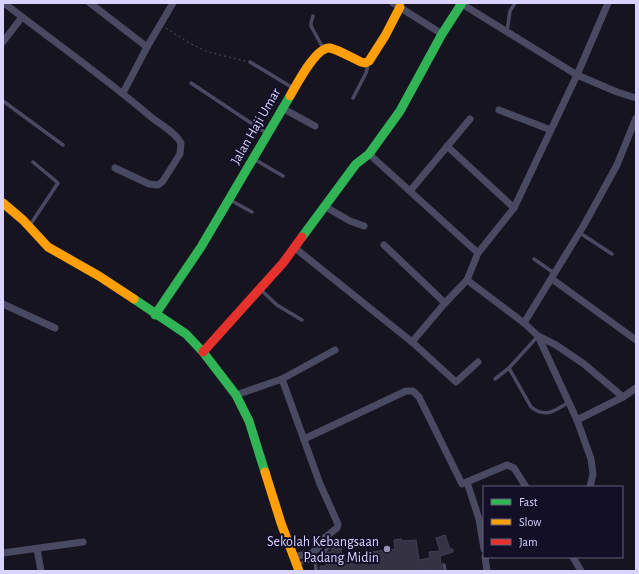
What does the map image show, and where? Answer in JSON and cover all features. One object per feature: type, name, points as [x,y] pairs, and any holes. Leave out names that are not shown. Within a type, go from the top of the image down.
[{"type":"street","points":[[4,3],[123,93],[178,138],[181,143],[180,154],[163,181],[158,185],[150,184],[115,168]]},
{"type":"street","points":[[90,3],[147,48]]},
{"type":"street","points":[[123,93],[173,3]]},
{"type":"street","points":[[203,352],[295,248],[324,206],[356,164],[369,154],[400,111],[442,34],[462,3],[577,74],[617,92],[636,98]]},
{"type":"street","points":[[412,342],[467,280],[478,253],[514,208],[577,74],[608,3]]},
{"type":"street","points":[[323,49],[329,48],[336,50],[361,62],[365,63],[369,61],[385,36],[396,5],[442,34]]},
{"type":"street","points":[[3,42],[22,17]]},
{"type":"street","name":"Jalan Haji Umar","points":[[155,314],[201,247],[294,88],[312,60],[323,49]]},
{"type":"street","points":[[282,108],[315,126]]},
{"type":"street","points":[[499,110],[551,130]]},
{"type":"street","points":[[524,323],[580,233],[617,165],[636,118]]},
{"type":"street","points":[[410,191],[470,119]]},
{"type":"street","points":[[447,146],[514,208]]},
{"type":"street","points":[[369,154],[478,253]]},
{"type":"street","points":[[3,203],[15,212],[48,247],[98,276],[186,334],[203,352],[236,395],[249,421],[280,523],[297,564],[315,550],[323,539],[337,528],[338,524],[320,484],[282,379]]},
{"type":"street","points":[[324,206],[350,221],[364,226]]},
{"type":"street","points":[[384,245],[445,303]]},
{"type":"street","points":[[295,248],[412,342],[456,382],[478,362]]},
{"type":"street","points":[[553,276],[636,339]]},
{"type":"street","points":[[467,280],[524,323],[538,336],[556,345],[584,364],[623,397]]},
{"type":"street","points":[[3,304],[55,328]]},
{"type":"street","points":[[538,336],[577,420],[591,459],[593,474],[590,486]]},
{"type":"street","points":[[236,395],[282,379],[335,350]]},
{"type":"street","points":[[577,420],[623,397],[636,388]]},
{"type":"street","points":[[304,439],[399,394],[406,391],[413,391],[419,397],[462,484],[507,465],[514,468],[525,486]]},
{"type":"street","points":[[467,482],[480,519],[483,542]]},
{"type":"street","points":[[3,553],[83,542]]},
{"type":"street","points":[[37,549],[41,571]]},
{"type":"street","points":[[485,558],[487,571]]},
{"type":"street","points":[[574,558],[581,571]]},
{"type":"lane","points":[[507,32],[510,11],[514,3]]},
{"type":"lane","points":[[313,16],[311,26],[323,49]]},
{"type":"lane","points":[[353,98],[366,73],[369,61]]},
{"type":"lane","points":[[250,62],[294,88]]},
{"type":"lane","points":[[192,83],[267,133]]},
{"type":"lane","points":[[3,101],[64,145]]},
{"type":"lane","points":[[253,158],[283,176]]},
{"type":"lane","points":[[29,226],[58,183],[33,162]]},
{"type":"lane","points":[[229,200],[252,212]]},
{"type":"lane","points":[[580,233],[612,254]]},
{"type":"lane","points":[[534,259],[553,276]]},
{"type":"lane","points":[[260,289],[276,305],[302,320]]},
{"type":"lane","points":[[495,379],[509,368],[538,336]]},
{"type":"lane","points":[[509,368],[531,407],[541,413],[553,412],[569,402]]},
{"type":"lane","points":[[297,564],[321,558],[330,544],[349,544]]},
{"type":"lane","points":[[315,560],[316,571]]},
{"type":"lane","points":[[444,565],[445,571]]},
{"type":"path","points":[[160,25],[191,44],[208,52],[250,62]]},
{"type":"building","points":[[445,535],[450,549],[453,549],[453,552],[440,556],[442,571],[432,571],[431,569],[420,571],[320,571],[320,566],[326,566],[326,557],[328,552],[332,552],[331,549],[333,548],[341,547],[342,556],[371,554],[371,552],[395,549],[394,540],[416,540],[419,560],[430,558],[429,552],[440,551],[436,538]]},
{"type":"traffic: fast","points":[[302,237],[356,164],[369,154],[400,111],[442,34],[462,3]]},
{"type":"traffic: fast","points":[[155,315],[201,247],[290,96]]},
{"type":"traffic: fast","points":[[134,299],[186,334],[203,352],[236,395],[249,421],[265,472]]},
{"type":"traffic: slow","points":[[290,96],[307,68],[319,53],[325,49],[334,49],[361,62],[365,63],[369,61],[385,36],[400,7]]},
{"type":"traffic: slow","points":[[3,203],[23,220],[48,247],[99,276],[134,299]]},
{"type":"traffic: slow","points":[[265,472],[281,523],[299,571]]},
{"type":"traffic: jam","points":[[203,352],[283,263],[302,237]]},
{"type":"place","name":"Sekolah Kebangsaan Padang Midin","points":[[387,549]]}]
